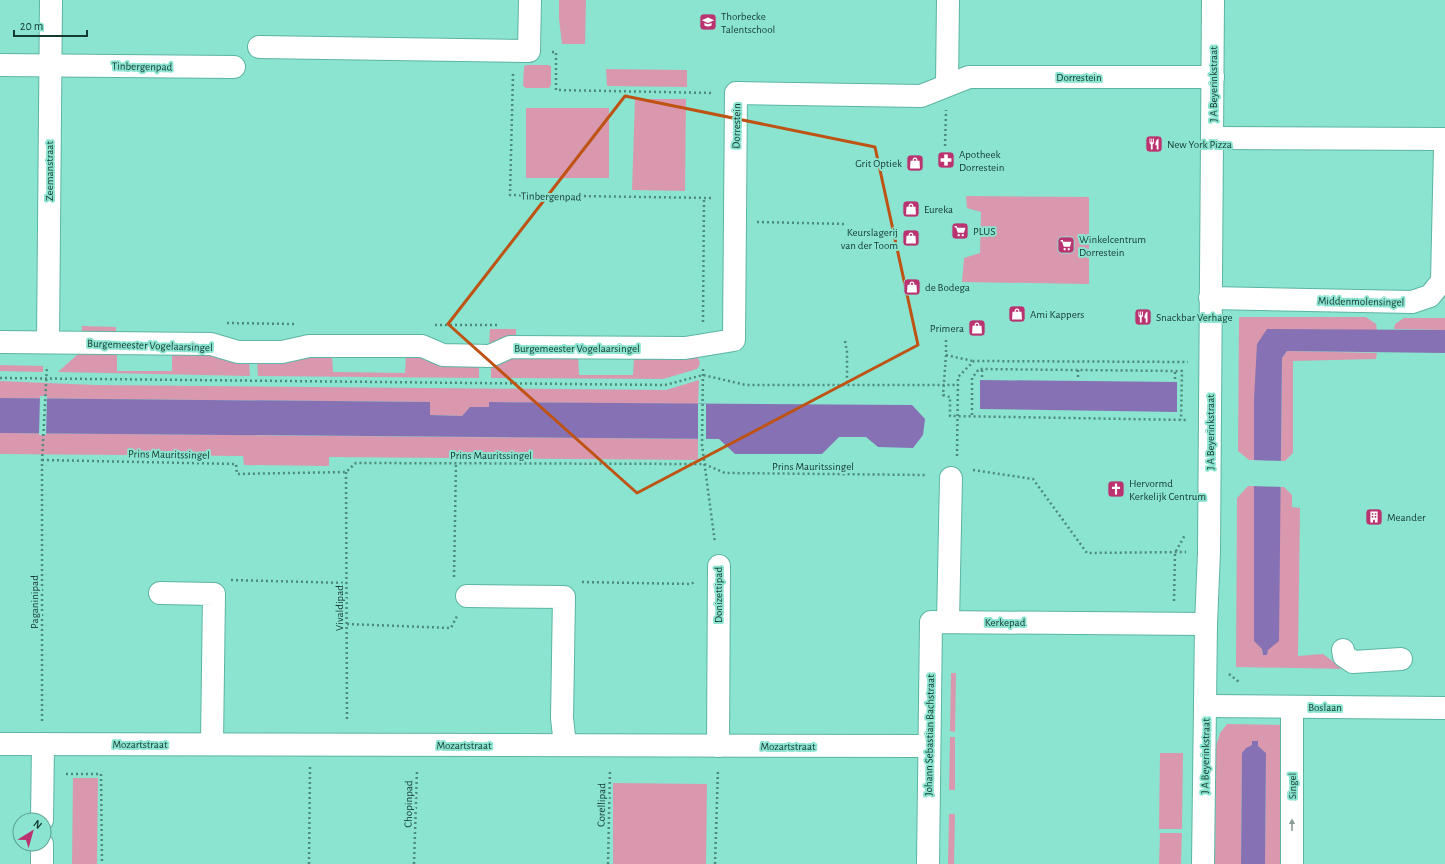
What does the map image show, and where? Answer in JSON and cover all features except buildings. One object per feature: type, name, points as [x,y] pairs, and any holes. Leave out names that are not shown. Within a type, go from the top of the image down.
[{"type":"street","name":"Zeemanstraat","points":[[48,342],[51,0]]},
{"type":"street","points":[[259,47],[521,51],[530,0]]},
{"type":"street","points":[[947,85],[948,0]]},
{"type":"street","name":"J A Beyerinkstraat","points":[[1203,864],[1206,624],[1209,552],[1213,0]]},
{"type":"street","name":"Tinbergenpad","points":[[0,64],[234,67]]},
{"type":"street","name":"Dorrestein","points":[[703,345],[734,340],[736,93],[921,96],[969,77],[1213,77]]},
{"type":"street","points":[[1213,138],[1445,139]]},
{"type":"street","name":"Middenmolensingel","points":[[1210,298],[1412,302],[1430,296],[1442,280],[1445,148]]},
{"type":"street","name":"Burgemeester Vogelaarsingel","points":[[0,342],[211,344],[238,352],[275,352],[309,346],[422,346],[444,355],[490,356],[510,347],[685,348],[703,345]]},
{"type":"street","points":[[948,622],[954,471]]},
{"type":"street","name":"Donizettipad","points":[[718,746],[719,566]]},
{"type":"street","points":[[160,593],[214,594],[212,744]]},
{"type":"street","points":[[467,596],[564,596],[562,718],[565,745]]},
{"type":"street","name":"Johann Sebastian Bachstraat","points":[[928,864],[928,746],[931,622],[948,622]]},
{"type":"street","name":"Kerkepad","points":[[948,622],[1206,624]]},
{"type":"street","points":[[1344,650],[1344,656],[1353,662],[1401,659]]},
{"type":"street","name":"Boslaan","points":[[1205,706],[1445,708]]},
{"type":"street","name":"Singel","points":[[1292,707],[1292,864]]},
{"type":"street","name":"Mozartstraat","points":[[0,744],[928,746]]},
{"type":"street","points":[[42,744],[42,812]]},
{"type":"street","points":[[42,852],[42,864]]},
{"type":"path","points":[[521,51],[556,52],[556,90],[736,93]]},
{"type":"path","name":"Tinbergenpad","points":[[521,51],[510,195],[735,199]]},
{"type":"path","points":[[944,146],[947,85]]},
{"type":"path","name":"Donizettipad","points":[[704,198],[702,445],[719,566]]},
{"type":"path","points":[[735,222],[847,224]]},
{"type":"path","points":[[845,340],[847,352],[847,386]]},
{"type":"path","points":[[946,340],[943,395],[950,396],[950,416],[972,415],[1188,420]]},
{"type":"path","points":[[946,355],[974,362],[1210,362]]},
{"type":"path","points":[[954,471],[958,416],[958,377],[974,362]]},
{"type":"path","points":[[972,415],[972,378],[979,368],[1182,371],[1181,420]]},
{"type":"path","points":[[982,368],[982,377]]},
{"type":"path","points":[[1078,370],[1078,378]]},
{"type":"path","points":[[1175,371],[1175,379]]},
{"type":"path","points":[[0,378],[665,385],[703,375],[746,385],[958,385]]},
{"type":"path","name":"Paganinipad","points":[[42,744],[42,446],[44,386],[46,378]]},
{"type":"path","name":"Prins Mauritssingel","points":[[42,460],[236,464],[236,474],[346,472],[356,463],[704,464],[725,473],[932,475],[954,471]]},
{"type":"path","points":[[347,624],[451,628],[467,596],[454,577],[456,463]]},
{"type":"path","name":"Vivaldipad","points":[[346,472],[347,745]]},
{"type":"path","points":[[978,472],[1033,479],[1087,553],[1175,552],[1174,602]]},
{"type":"path","points":[[564,596],[578,582],[691,584],[719,566]]},
{"type":"path","points":[[214,594],[229,580],[347,583]]},
{"type":"path","points":[[1226,672],[1243,686]]},
{"type":"path","points":[[309,864],[311,744]]},
{"type":"path","name":"Chopinpad","points":[[414,864],[417,745]]},
{"type":"path","name":"Corellipad","points":[[608,864],[610,746]]},
{"type":"path","points":[[716,864],[718,746]]},
{"type":"path","points":[[42,774],[102,774],[102,864]]},
{"type":"highlighted area","points":[[625,96],[875,147],[918,345],[637,493],[448,324]]},
{"type":"shaded area","points":[[559,0],[586,0],[585,44],[562,44],[559,19]]},
{"type":"shaded area","points":[[526,65],[551,66],[551,85],[549,88],[526,88],[523,86],[524,67]]},
{"type":"shaded area","points":[[606,69],[687,70],[687,87],[607,86]]},
{"type":"shaded area","points":[[635,99],[686,99],[685,191],[632,190]]},
{"type":"shaded area","points":[[526,108],[609,108],[609,178],[526,178]]},
{"type":"shaded area","points":[[966,196],[1089,197],[1089,284],[962,282],[964,258],[980,253],[981,212],[967,208]]},
{"type":"shaded area","points":[[1239,317],[1366,317],[1376,324],[1377,330],[1267,330],[1254,399],[1254,460],[1249,460],[1238,451]]},
{"type":"shaded area","points":[[1404,318],[1445,318],[1445,330],[1394,329],[1395,324]]},
{"type":"shaded area","points":[[82,326],[116,327],[116,335],[82,334]]},
{"type":"shaded area","points":[[490,329],[516,329],[516,338],[489,346]]},
{"type":"shaded area","points":[[1267,329],[1445,330],[1445,353],[1287,351],[1282,358],[1279,641],[1268,650],[1267,655],[1263,655],[1262,649],[1254,641],[1254,399],[1257,344]]},
{"type":"shaded area","points":[[1287,351],[1377,353],[1376,359],[1293,361],[1293,453],[1285,461],[1281,461],[1282,358]]},
{"type":"shaded area","points":[[117,353],[117,371],[172,371],[172,353],[209,354],[229,361],[249,361],[250,376],[58,372],[78,354]]},
{"type":"shaded area","points":[[332,355],[333,372],[405,373],[406,355],[421,355],[479,365],[479,378],[258,376],[257,361]]},
{"type":"shaded area","points":[[515,356],[578,356],[579,375],[633,375],[634,359],[637,357],[698,358],[700,364],[697,369],[663,379],[491,378],[491,365]]},
{"type":"shaded area","points":[[0,365],[43,366],[43,372],[0,371]]},
{"type":"shaded area","points":[[699,380],[698,404],[489,402],[489,407],[470,407],[462,416],[430,415],[430,402],[0,398],[0,381],[95,385],[666,390]]},
{"type":"shaded area","points":[[980,380],[1177,382],[1177,412],[980,409]]},
{"type":"shaded area","points":[[0,398],[430,402],[430,415],[462,416],[470,407],[489,407],[489,402],[912,405],[925,419],[923,435],[913,448],[878,447],[866,437],[839,437],[822,454],[735,454],[719,439],[0,433]]},
{"type":"shaded area","points":[[0,433],[698,439],[698,460],[329,457],[329,466],[244,465],[243,456],[0,454]]},
{"type":"shaded area","points":[[1248,486],[1254,486],[1254,640],[1262,649],[1263,655],[1267,655],[1281,487],[1284,487],[1292,495],[1292,507],[1300,508],[1298,656],[1323,654],[1335,663],[1350,669],[1236,667],[1237,498]]},
{"type":"shaded area","points":[[951,673],[956,673],[955,732],[950,731]]},
{"type":"shaded area","points":[[1227,724],[1287,725],[1285,864],[1265,864],[1266,758],[1265,753],[1258,746],[1258,741],[1253,741],[1252,745],[1242,753],[1241,864],[1215,864],[1216,746],[1220,733]]},
{"type":"shaded area","points":[[950,737],[955,737],[955,790],[949,790]]},
{"type":"shaded area","points":[[1252,741],[1258,741],[1258,746],[1266,753],[1265,864],[1241,864],[1242,753],[1246,748],[1252,745]]},
{"type":"shaded area","points":[[1160,753],[1183,753],[1182,829],[1159,829]]},
{"type":"shaded area","points":[[73,778],[98,778],[97,864],[72,864]]},
{"type":"shaded area","points":[[613,783],[707,784],[706,864],[613,864]]},
{"type":"shaded area","points":[[949,814],[955,814],[954,864],[948,864]]},
{"type":"shaded area","points":[[1160,833],[1182,833],[1181,864],[1159,864]]},
{"type":"pier","points":[[40,396],[47,396],[46,435],[39,435]]},
{"type":"pier","points":[[698,404],[706,404],[706,439],[698,439]]},
{"type":"pier","points":[[1252,460],[1283,461],[1283,487],[1252,486]]},
{"type":"place","name":"Thorbecke Talentschool","points":[[708,22]]},
{"type":"place","name":"New York Pizza","points":[[1154,144]]},
{"type":"place","name":"Apotheek Dorrestein","points":[[946,160]]},
{"type":"place","name":"Grit Optiek","points":[[915,163]]},
{"type":"place","name":"Eureka","points":[[911,209]]},
{"type":"place","name":"PLUS","points":[[960,231]]},
{"type":"place","name":"Keurslagerij van der Toom","points":[[911,238]]},
{"type":"place","name":"Winkelcentrum Dorrestein","points":[[1066,245]]},
{"type":"place","name":"de Bodega","points":[[912,287]]},
{"type":"place","name":"Ami Kappers","points":[[1017,314]]},
{"type":"place","name":"Snackbar Verhage","points":[[1143,317]]},
{"type":"place","name":"Primera","points":[[977,328]]},
{"type":"place","name":"Hervormd Kerkelijk Centrum","points":[[1116,489]]},
{"type":"place","name":"Meander","points":[[1374,517]]}]
